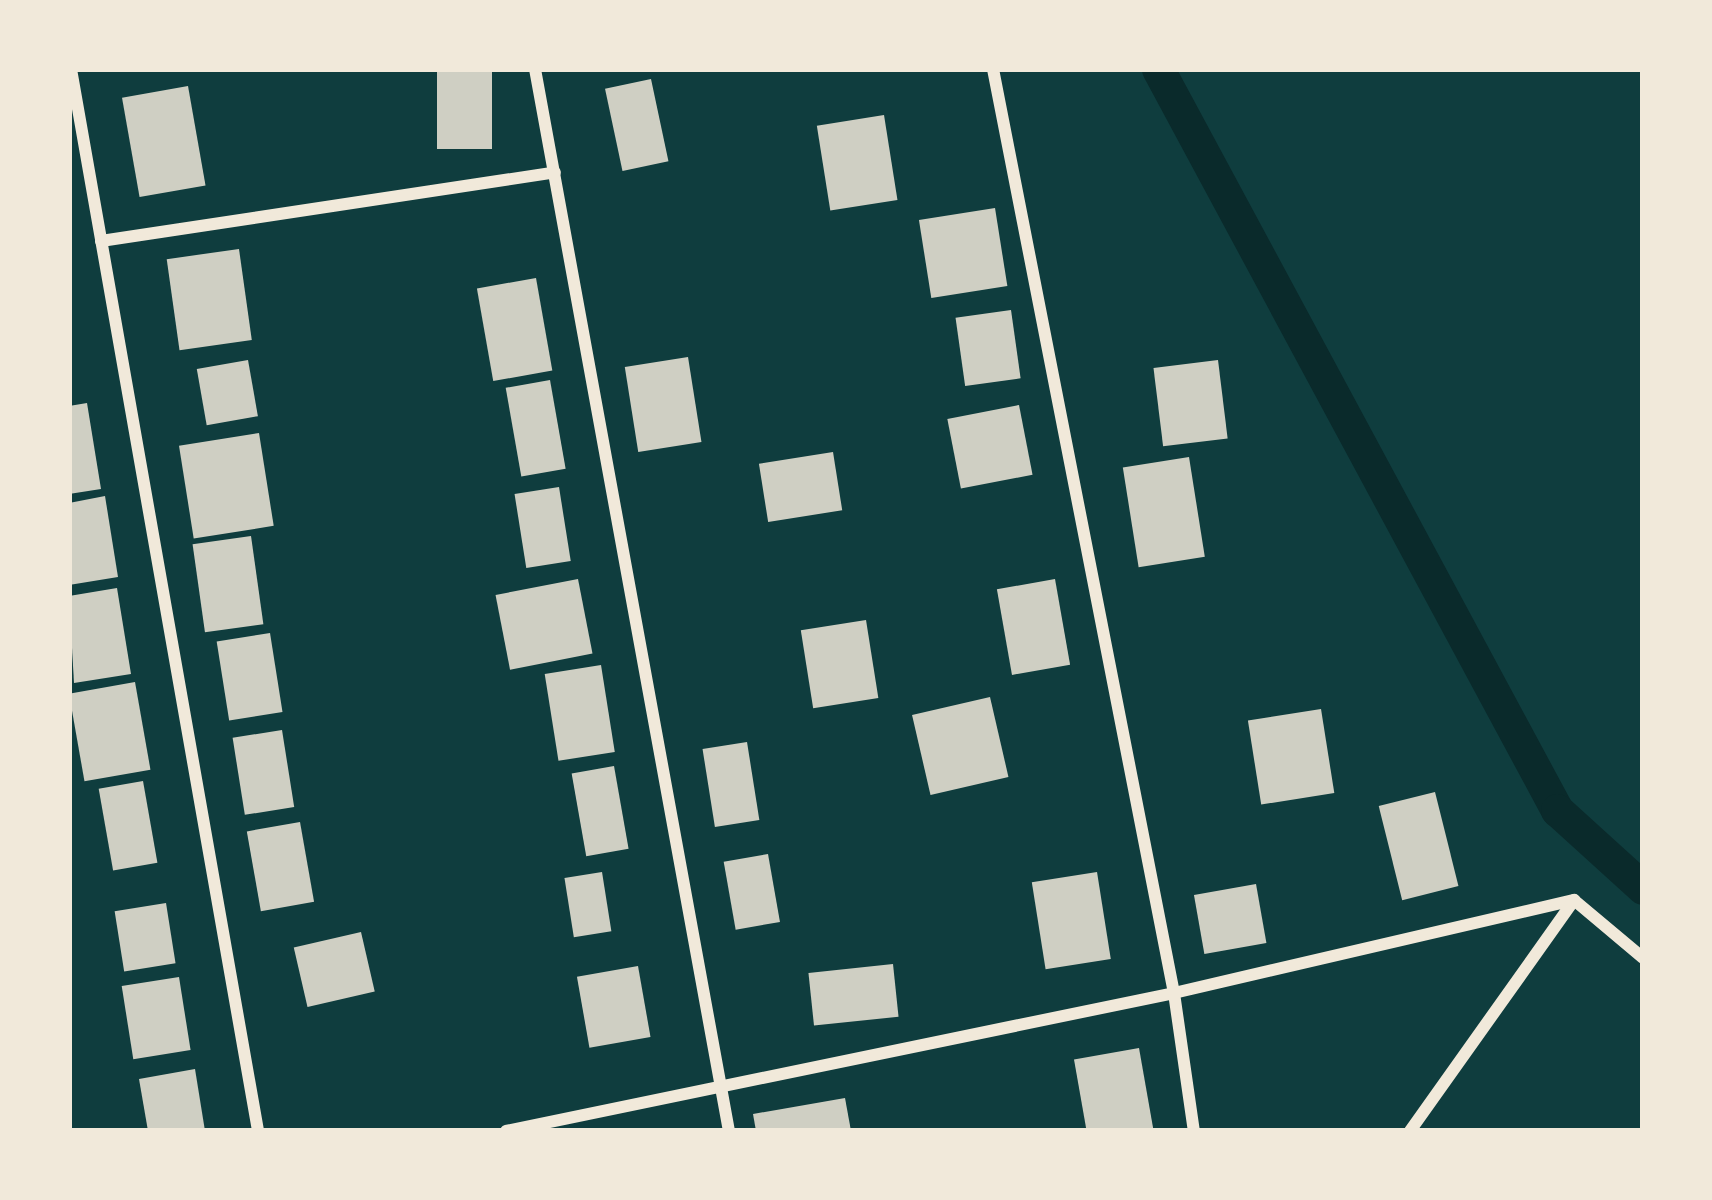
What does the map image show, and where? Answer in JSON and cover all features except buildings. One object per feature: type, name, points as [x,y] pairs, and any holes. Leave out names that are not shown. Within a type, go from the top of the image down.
[{"type":"street","points":[[71,69],[258,1131]]},
{"type":"street","points":[[536,69],[729,1131]]},
{"type":"street","points":[[993,69],[1174,993],[1194,1131]]},
{"type":"street","points":[[101,241],[555,172]]},
{"type":"street","points":[[506,1131],[1174,993],[1574,900]]},
{"type":"street","points":[[1574,900],[1643,958]]},
{"type":"street","points":[[1410,1131],[1574,900]]},
{"type":"waterway","points":[[1158,69],[1557,810],[1643,888]]}]
